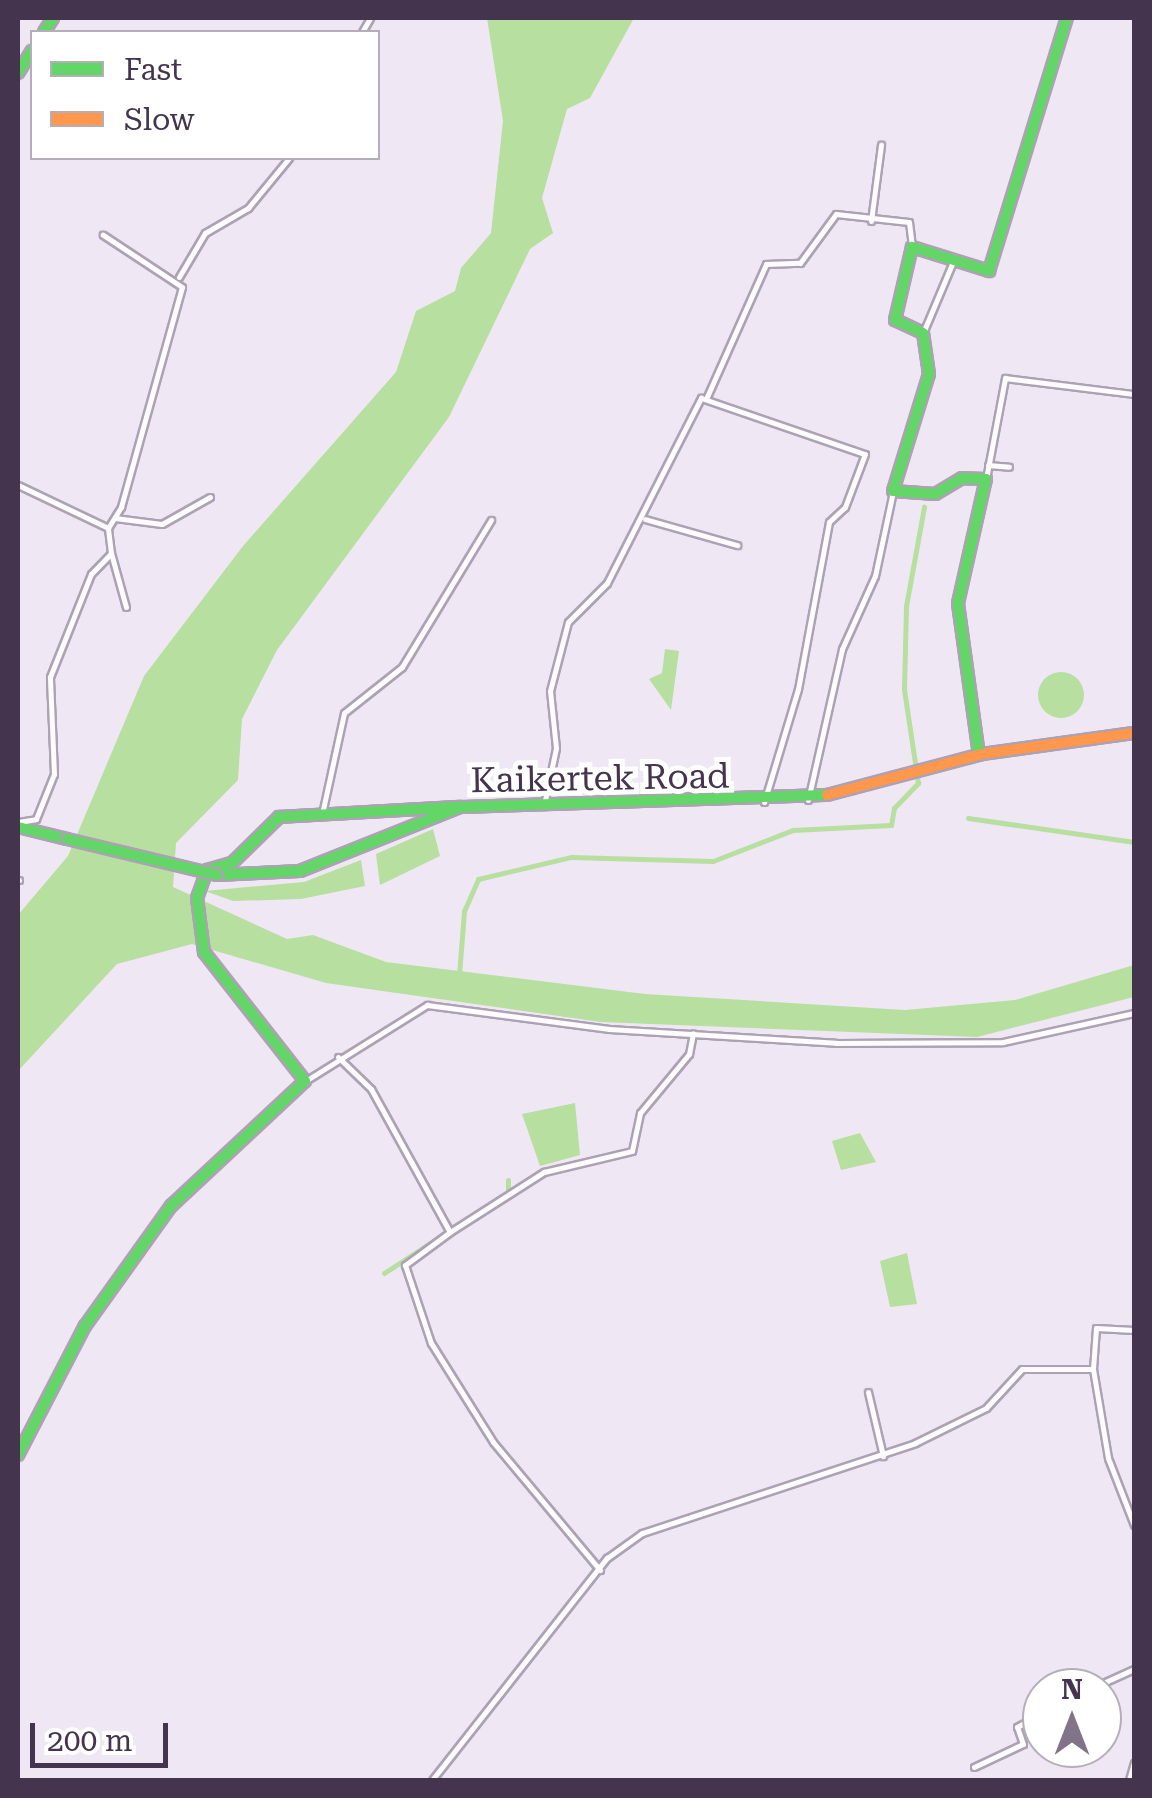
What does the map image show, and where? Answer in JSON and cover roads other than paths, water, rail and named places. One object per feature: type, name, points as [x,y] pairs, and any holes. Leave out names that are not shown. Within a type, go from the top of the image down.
[{"type":"street","points":[[912,247],[952,264],[989,271],[1067,18]]},
{"type":"street","points":[[872,221],[881,145]]},
{"type":"street","points":[[126,608],[108,528],[115,518],[142,409],[175,328],[179,277],[205,233],[248,208],[287,160]]},
{"type":"street","points":[[706,400],[762,267],[800,264],[836,214],[872,221],[910,222],[912,247],[895,320],[922,333]]},
{"type":"street","points":[[103,235],[179,277]]},
{"type":"street","points":[[808,800],[842,649],[875,576],[892,491],[926,390],[922,333],[952,264]]},
{"type":"street","points":[[979,755],[958,604],[1007,377],[1134,394]]},
{"type":"street","points":[[544,806],[556,748],[550,691],[568,622],[607,583],[645,518],[690,406],[706,400],[865,454],[845,507],[830,522],[798,689],[764,802]]},
{"type":"street","points":[[988,464],[1009,467]]},
{"type":"street","points":[[892,491],[935,494],[962,478],[986,479]]},
{"type":"street","points":[[18,485],[108,528]]},
{"type":"street","points":[[115,518],[162,524],[210,497]]},
{"type":"street","points":[[645,518],[737,546]]},
{"type":"street","points":[[322,814],[344,713],[402,667],[492,520]]},
{"type":"street","points":[[18,824],[36,819],[54,774],[50,677],[91,574],[111,553]]},
{"type":"street","name":"Kaikertek Road","points":[[18,824],[217,875],[300,871],[460,807],[808,800],[979,755],[1134,733]]},
{"type":"street","points":[[305,1082],[204,952],[197,898],[210,866],[232,862],[276,818],[460,807]]},
{"type":"street","points":[[18,1455],[85,1326],[162,1218],[305,1082],[338,1057],[428,1004],[693,1033],[982,1043],[1134,1013]]},
{"type":"street","points":[[600,1570],[493,1442],[431,1343],[405,1266],[448,1228],[544,1172],[632,1151],[640,1113],[689,1054],[693,1033]]},
{"type":"street","points":[[338,1057],[382,1106],[448,1228]]},
{"type":"street","points":[[1134,1330],[1096,1328],[1094,1369],[1108,1458],[1134,1525]]},
{"type":"street","points":[[432,1780],[600,1570],[663,1521],[884,1456],[986,1408],[1022,1369],[1094,1369]]},
{"type":"street","points":[[868,1392],[884,1456]]},
{"type":"street","points":[[974,1767],[1022,1744]]},
{"type":"street","points":[[1131,1780],[1134,1763]]},
{"type":"waterway","points":[[459,975],[464,911],[478,879],[571,857],[713,861],[793,830],[891,825],[894,808],[918,783],[904,689],[906,606],[924,507]]},
{"type":"waterway","points":[[968,818],[1134,842]]},
{"type":"waterway","points":[[508,1180],[508,1195]]},
{"type":"waterway","points":[[384,1273],[447,1232]]}]
